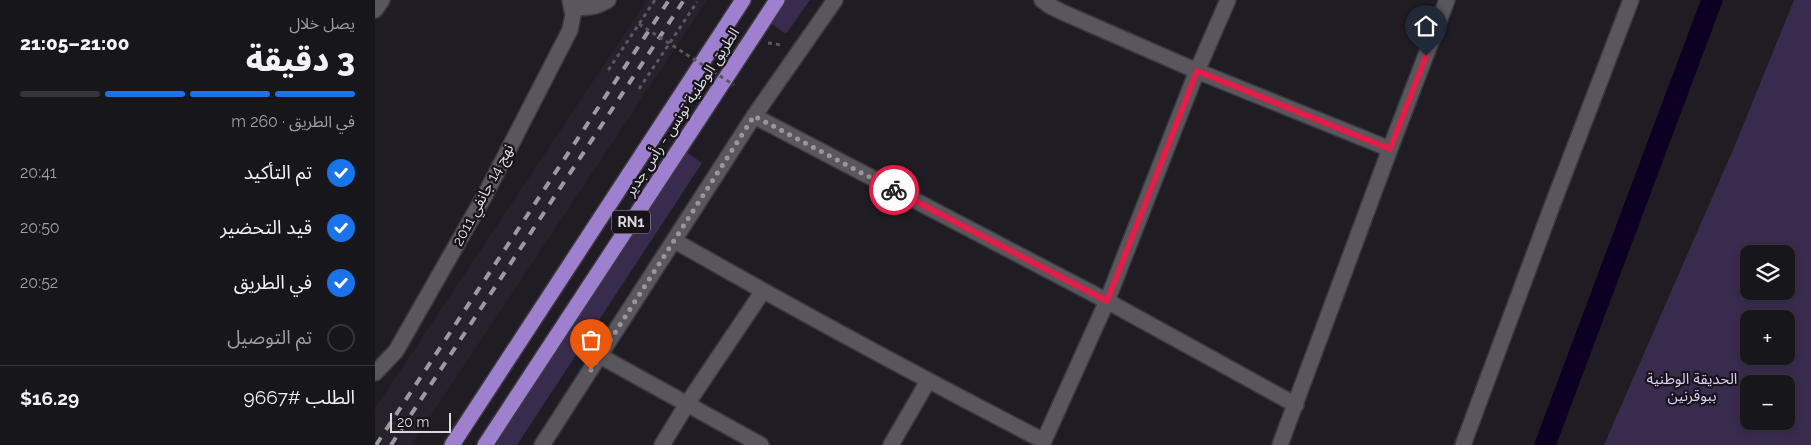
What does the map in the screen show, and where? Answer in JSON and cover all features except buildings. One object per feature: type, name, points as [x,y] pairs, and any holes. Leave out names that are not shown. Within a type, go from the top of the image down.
[{"type":"highway","name":"الطريق الوطنية تونس - رأس جدير","points":[[452,445],[743,0]]},
{"type":"highway","name":"الطريق الوطنية تونس - رأس جدير","points":[[485,445],[777,0]]},
{"type":"street","points":[[375,10],[382,0]]},
{"type":"street","points":[[571,4],[589,8],[600,6],[608,0]]},
{"type":"street","points":[[542,445],[754,116],[835,0]]},
{"type":"street","points":[[1042,0],[1055,9],[1197,71],[1390,149]]},
{"type":"street","points":[[675,241],[1043,443],[1107,301],[1197,71],[1228,0]]},
{"type":"street","points":[[1280,445],[1447,0]]},
{"type":"street","points":[[1463,445],[1548,215],[1631,0]]},
{"type":"street","name":"نهج 14 جانفي 2011","points":[[375,373],[396,351],[485,194],[570,30],[573,15],[571,4]]},
{"type":"street","points":[[754,116],[1107,301],[1295,405]]},
{"type":"street","points":[[662,445],[687,404],[763,291]]},
{"type":"street","points":[[600,356],[761,445]]},
{"type":"street","points":[[891,445],[928,381]]},
{"type":"path","points":[[610,70],[655,0]]},
{"type":"path","points":[[639,89],[697,2]]},
{"type":"path","points":[[639,24],[733,85]]},
{"type":"shaded area","points":[[647,0],[707,0],[411,445],[375,445],[375,409]]},
{"type":"green space","points":[[782,0],[810,0],[786,34],[769,22]]},
{"type":"green space","name":"الحديقة الوطنية ببوقرنين","points":[[1794,0],[1811,0],[1811,445],[1604,445],[1736,143]]},
{"type":"green space","points":[[686,152],[702,163],[517,445],[491,445]]},
{"type":"waterway","points":[[1545,445],[1712,0]]},
{"type":"railway","points":[[376,445],[669,0]]},
{"type":"railway","points":[[391,445],[684,0]]},
{"type":"way so far","points":[[591,370],[754,116],[894,190]]},
{"type":"route","points":[[894,190],[1107,301],[1197,71],[1390,149],[1426,56]]}]
